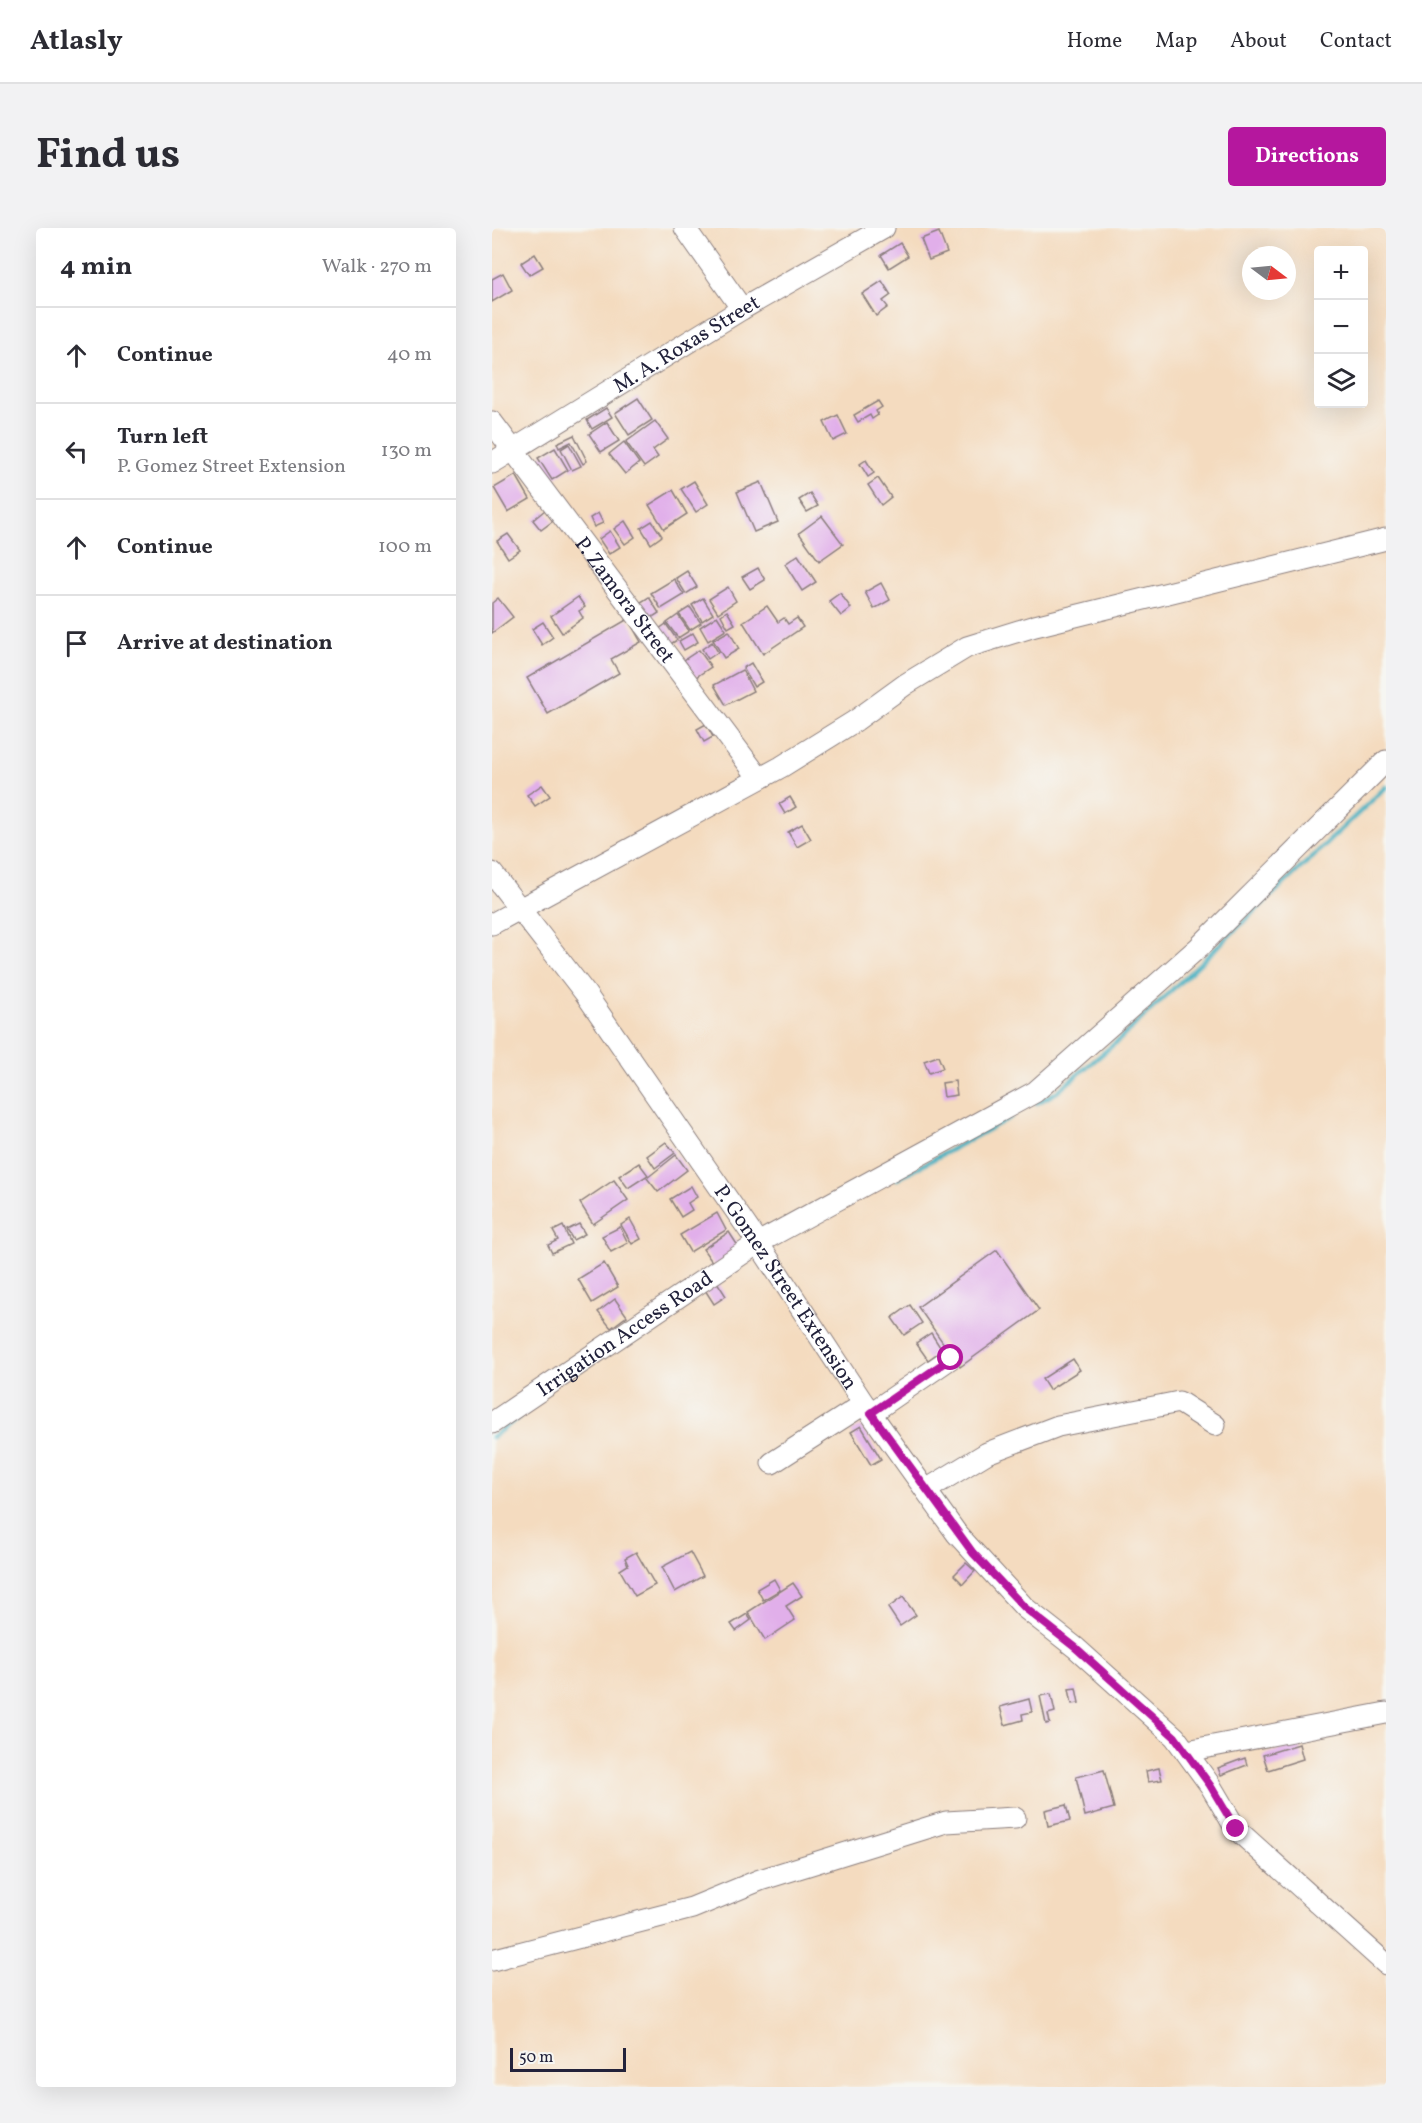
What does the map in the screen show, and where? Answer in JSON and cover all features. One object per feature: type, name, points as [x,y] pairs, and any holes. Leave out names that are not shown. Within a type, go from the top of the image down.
[{"type":"street","points":[[685,228],[742,309]]},
{"type":"street","name":"M. A. Roxas Street","points":[[492,463],[742,309],[884,228]]},
{"type":"street","name":"P. Zamora Street","points":[[492,422],[759,778]]},
{"type":"street","points":[[492,924],[759,778],[855,721],[947,658],[986,640],[1386,539]]},
{"type":"street","name":"Irrigation Access Road","points":[[492,1423],[758,1243],[1035,1092],[1199,947],[1386,761]]},
{"type":"street","name":"P. Gomez Street Extension","points":[[492,873],[585,993],[758,1243],[868,1409],[973,1553],[1025,1608],[1076,1648],[1151,1714],[1187,1751],[1236,1829],[1386,1964]]},
{"type":"street","points":[[772,1463],[868,1409],[951,1358]]},
{"type":"street","points":[[926,1490],[987,1453],[1058,1426],[1179,1402],[1215,1425]]},
{"type":"street","points":[[1187,1751],[1386,1713]]},
{"type":"street","points":[[492,1960],[692,1908],[760,1880],[946,1822],[1015,1818]]},
{"type":"building","points":[[939,232],[947,253],[929,260],[921,239]]},
{"type":"building","points":[[900,243],[908,256],[889,268],[881,255]]},
{"type":"building","points":[[535,254],[543,267],[529,275],[521,263]]},
{"type":"building","points":[[503,273],[512,290],[492,302],[492,279]]},
{"type":"building","points":[[882,281],[891,295],[883,301],[888,307],[876,316],[862,294]]},
{"type":"building","points":[[638,398],[652,420],[629,435],[615,413]]},
{"type":"building","points":[[878,401],[882,407],[876,411],[878,415],[872,419],[870,415],[858,422],[854,415]]},
{"type":"building","points":[[606,408],[612,417],[592,429],[587,420]]},
{"type":"building","points":[[838,415],[847,434],[833,441],[824,422]]},
{"type":"building","points":[[655,421],[668,439],[653,450],[658,457],[644,467],[626,442]]},
{"type":"building","points":[[607,422],[619,441],[601,452],[589,434]]},
{"type":"building","points":[[574,435],[587,461],[583,464],[571,442],[559,448],[557,443]]},
{"type":"building","points":[[624,442],[639,463],[625,474],[609,454]]},
{"type":"building","points":[[569,444],[581,466],[572,470],[561,449]]},
{"type":"building","points":[[555,448],[568,470],[552,480],[538,458]]},
{"type":"building","points":[[866,460],[874,473],[868,477],[860,464]]},
{"type":"building","points":[[516,475],[530,499],[508,512],[494,488]]},
{"type":"building","points":[[878,478],[891,497],[881,505],[868,485]]},
{"type":"building","points":[[694,481],[708,504],[696,512],[681,489]]},
{"type":"building","points":[[761,482],[778,522],[754,532],[737,492]]},
{"type":"building","points":[[673,490],[687,514],[664,529],[649,505]]},
{"type":"building","points":[[810,493],[818,506],[807,512],[799,500]]},
{"type":"building","points":[[545,510],[553,521],[541,530],[533,520]]},
{"type":"building","points":[[598,513],[603,523],[594,527],[590,518]]},
{"type":"building","points":[[822,516],[843,544],[819,561],[799,533]]},
{"type":"building","points":[[625,521],[635,537],[625,544],[614,529]]},
{"type":"building","points":[[652,521],[662,536],[651,544],[641,528]]},
{"type":"building","points":[[610,531],[620,547],[609,554],[599,539]]},
{"type":"building","points":[[508,534],[520,550],[508,558],[497,541]]},
{"type":"building","points":[[798,555],[816,582],[802,591],[785,564]]},
{"type":"building","points":[[758,568],[765,580],[750,589],[742,577]]},
{"type":"building","points":[[687,571],[697,587],[686,594],[676,578]]},
{"type":"building","points":[[674,579],[684,595],[661,609],[651,593]]},
{"type":"building","points":[[881,583],[890,600],[874,609],[865,592]]},
{"type":"building","points":[[728,587],[736,601],[718,613],[709,599]]},
{"type":"building","points":[[840,593],[851,608],[841,616],[829,601]]},
{"type":"building","points":[[578,597],[585,607],[579,611],[583,618],[562,633],[551,616]]},
{"type":"building","points":[[649,597],[659,613],[648,620],[638,604]]},
{"type":"building","points":[[498,598],[513,617],[492,633],[492,603]]},
{"type":"building","points":[[703,598],[713,614],[702,621],[692,605]]},
{"type":"building","points":[[767,606],[778,622],[784,618],[788,624],[797,618],[803,627],[763,654],[743,622]]},
{"type":"building","points":[[690,607],[701,623],[690,630],[679,614]]},
{"type":"building","points":[[727,611],[735,624],[728,628],[721,615]]},
{"type":"building","points":[[678,615],[689,631],[678,638],[667,623]]},
{"type":"building","points":[[717,616],[726,630],[708,641],[700,627]]},
{"type":"building","points":[[628,619],[641,642],[611,659],[619,673],[548,714],[527,678]]},
{"type":"building","points":[[543,622],[553,637],[542,645],[532,629]]},
{"type":"building","points":[[666,624],[677,640],[666,647],[655,632]]},
{"type":"building","points":[[729,631],[739,649],[724,658],[713,640]]},
{"type":"building","points":[[693,633],[698,642],[684,650],[679,641]]},
{"type":"building","points":[[712,642],[718,652],[708,659],[702,649]]},
{"type":"building","points":[[699,650],[711,667],[696,677],[684,660]]},
{"type":"building","points":[[751,663],[762,682],[754,687],[743,668]]},
{"type":"building","points":[[742,670],[753,691],[726,705],[714,685]]},
{"type":"building","points":[[706,724],[713,737],[704,742],[697,729]]},
{"type":"building","points":[[542,785],[550,796],[535,806],[527,795]]},
{"type":"building","points":[[790,797],[796,807],[785,814],[779,804]]},
{"type":"building","points":[[802,824],[811,839],[797,847],[788,832]]},
{"type":"building","points":[[938,1056],[943,1068],[929,1073],[924,1061]]},
{"type":"building","points":[[955,1081],[957,1095],[944,1097],[942,1083]]},
{"type":"building","points":[[666,1142],[675,1153],[655,1168],[647,1156]]},
{"type":"building","points":[[676,1155],[687,1170],[658,1192],[647,1178]]},
{"type":"building","points":[[639,1163],[648,1175],[628,1188],[619,1176]]},
{"type":"building","points":[[614,1180],[628,1200],[593,1224],[580,1203]]},
{"type":"building","points":[[691,1186],[697,1197],[688,1203],[692,1210],[681,1217],[670,1199]]},
{"type":"building","points":[[717,1213],[726,1230],[690,1252],[680,1235]]},
{"type":"building","points":[[630,1219],[641,1239],[632,1244],[621,1225]]},
{"type":"building","points":[[579,1224],[585,1234],[573,1240],[567,1230]]},
{"type":"building","points":[[563,1226],[571,1244],[552,1253],[548,1245],[558,1240],[553,1231]]},
{"type":"building","points":[[620,1227],[628,1243],[611,1252],[602,1236]]},
{"type":"building","points":[[729,1232],[740,1249],[715,1266],[703,1249]]},
{"type":"building","points":[[997,1250],[1039,1310],[960,1367],[918,1307]]},
{"type":"building","points":[[604,1263],[618,1287],[592,1303],[578,1279]]},
{"type":"building","points":[[717,1282],[726,1296],[714,1304],[705,1290]]},
{"type":"building","points":[[615,1299],[627,1316],[611,1328],[598,1312]]},
{"type":"building","points":[[910,1305],[922,1323],[904,1335],[892,1318]]},
{"type":"building","points":[[931,1333],[942,1350],[928,1360],[916,1343]]},
{"type":"building","points":[[1073,1359],[1080,1370],[1049,1390],[1042,1379]]},
{"type":"building","points":[[861,1426],[881,1459],[871,1465],[851,1432]]},
{"type":"building","points":[[636,1552],[655,1585],[635,1596],[620,1570],[628,1565],[625,1558]]},
{"type":"building","points":[[690,1552],[703,1576],[675,1592],[662,1567]]},
{"type":"building","points":[[966,1563],[975,1571],[963,1584],[954,1575]]},
{"type":"building","points":[[774,1579],[780,1590],[763,1600],[757,1589]]},
{"type":"building","points":[[793,1583],[802,1596],[786,1606],[795,1620],[765,1640],[748,1612]]},
{"type":"building","points":[[903,1597],[916,1615],[900,1626],[888,1608]]},
{"type":"building","points":[[747,1614],[751,1620],[736,1631],[731,1624]]},
{"type":"building","points":[[1076,1688],[1079,1703],[1072,1704],[1069,1689]]},
{"type":"building","points":[[1051,1694],[1055,1712],[1048,1714],[1050,1723],[1046,1724],[1040,1696]]},
{"type":"building","points":[[1029,1699],[1032,1712],[1022,1714],[1023,1720],[1005,1725],[1000,1707]]},
{"type":"building","points":[[1299,1744],[1303,1759],[1268,1770],[1263,1755]]},
{"type":"building","points":[[1245,1758],[1247,1765],[1221,1775],[1218,1768]]},
{"type":"building","points":[[1159,1768],[1162,1780],[1148,1782],[1146,1771]]},
{"type":"building","points":[[1104,1770],[1114,1808],[1085,1816],[1076,1777]]},
{"type":"building","points":[[1066,1805],[1070,1821],[1048,1826],[1045,1810]]},
{"type":"waterway","points":[[1037,1103],[1057,1092],[1120,1039],[1386,787]]},
{"type":"waterway","points":[[897,1179],[1011,1117]]},
{"type":"waterway","points":[[492,1437],[519,1417]]},
{"type":"route","points":[[951,1358],[871,1413],[973,1553],[1025,1608],[1076,1648],[1175,1737],[1210,1785],[1236,1829]]}]
